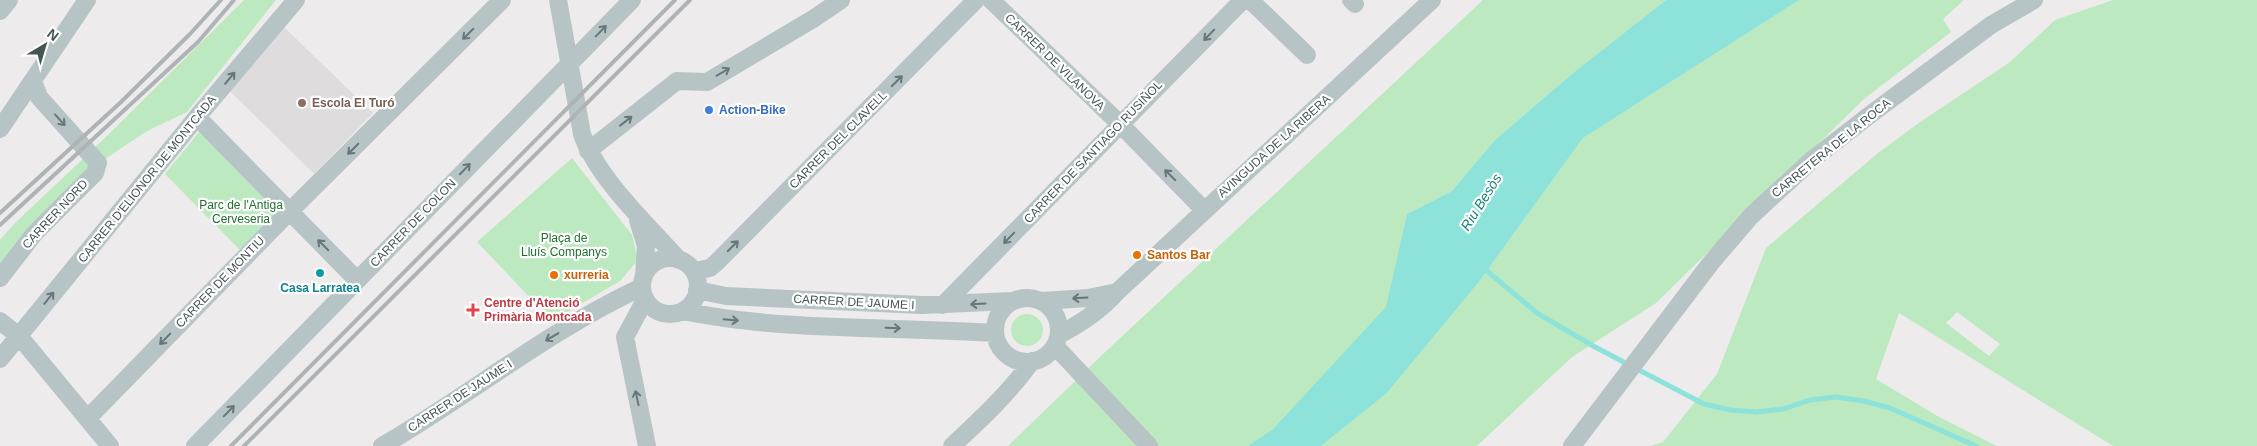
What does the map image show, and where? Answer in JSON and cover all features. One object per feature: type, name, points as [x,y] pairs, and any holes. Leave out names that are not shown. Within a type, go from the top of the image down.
[{"type":"street","points":[[0,11],[9,0]]},
{"type":"street","points":[[0,129],[87,0]]},
{"type":"street","name":"CARRER D'ELIONOR DE MONTCADA","points":[[0,359],[197,117],[296,0]]},
{"type":"street","name":"CARRER DE MONTIU","points":[[88,418],[502,0]]},
{"type":"street","points":[[558,0],[582,134],[588,151],[636,212],[679,260],[694,271],[698,284],[697,290],[693,301],[683,311],[665,314],[652,308],[643,288],[646,246],[636,212]]},
{"type":"street","name":"CARRER DE COLON","points":[[195,446],[632,0]]},
{"type":"street","points":[[588,151],[677,80],[706,82],[813,20],[841,0]]},
{"type":"street","name":"CARRER DEL CLAVELL","points":[[694,271],[710,268],[717,262],[976,0]]},
{"type":"street","name":"CARRER DE VILANOVA","points":[[991,0],[1121,125],[1204,210]]},
{"type":"street","name":"CARRER DE SANTIAGO RUSIÑOL","points":[[944,305],[1243,0]]},
{"type":"street","points":[[1250,0],[1307,55]]},
{"type":"street","name":"AVINGUDA DE LA RIBERA","points":[[1057,341],[1105,306],[1117,292],[1204,210],[1432,0]]},
{"type":"street","name":"CARRETERA DE LA ROCA","points":[[1572,446],[1730,239],[1750,216],[1813,159],[1924,73],[1991,25],[2034,0]]},
{"type":"street","name":"CARRER NORD","points":[[0,278],[34,234],[95,173],[98,163],[39,97],[33,81]]},
{"type":"street","points":[[197,117],[357,280]]},
{"type":"street","points":[[647,446],[625,337],[655,262],[665,259],[679,260]]},
{"type":"street","name":"CARRER DE JAUME I","points":[[389,444],[534,348],[609,302],[643,288]]},
{"type":"street","name":"CARRER DE JAUME I","points":[[697,290],[731,296],[944,305],[1012,301]]},
{"type":"street","points":[[1057,341],[1041,359],[1024,361],[1006,354],[998,344],[995,332],[996,320],[1002,309],[1012,301],[1027,297],[1042,301],[1088,298],[1117,292]]},
{"type":"street","points":[[1042,301],[1056,316],[1057,341],[1070,362],[1149,446]]},
{"type":"street","name":"CARRER DE JAUME I","points":[[683,311],[722,319],[769,323],[995,332]]},
{"type":"street","points":[[0,321],[19,336],[110,446]]},
{"type":"street","points":[[952,446],[1001,400],[1024,361]]},
{"type":"shaded area","name":"Escola El Turó","points":[[284,27],[373,113],[314,174],[229,90]]},
{"type":"green space","points":[[244,0],[276,0],[187,112],[147,131],[111,155],[77,183],[22,235],[0,263],[0,240],[13,225],[108,135]]},
{"type":"green space","points":[[1483,0],[1666,0],[1573,73],[1495,140],[1452,191],[1407,214],[1387,307],[1273,429],[1248,446],[1008,446],[1103,354]]},
{"type":"green space","points":[[1799,0],[1964,0],[1943,19],[1951,32],[1864,99],[1656,303],[1572,357],[1477,446],[1321,446],[1387,393],[1478,283],[1583,138]]},
{"type":"green space","points":[[2113,0],[2257,0],[2257,446],[2113,446],[1899,313],[1876,379],[1939,417],[1997,446],[1650,446],[1663,442],[1717,374],[1766,248],[1878,153],[1920,122],[2010,62],[2055,20]],"holes":[[[1957,312],[2000,344],[1989,356],[1946,323]]]},
{"type":"green space","name":"Parc de l'Antiga Cerveseria","points":[[199,132],[280,212],[241,251],[165,174]]},
{"type":"green space","name":"Plaça de Lluís Companys","points":[[572,158],[632,235],[638,260],[620,281],[554,320],[538,306],[477,242]]},
{"type":"green space","points":[[1027,314],[1033,315],[1038,319],[1042,324],[1042,336],[1038,341],[1033,345],[1027,346],[1021,345],[1016,341],[1012,336],[1011,330],[1012,324],[1016,319],[1021,315]]},
{"type":"water","name":"Riu Besòs","points":[[1666,0],[1799,0],[1583,138],[1478,283],[1387,393],[1321,446],[1248,446],[1273,429],[1386,307],[1407,214],[1452,191],[1495,140],[1573,73]]},
{"type":"waterway","points":[[1481,266],[1537,313],[1595,347],[1704,404],[1730,410],[1757,412],[1783,409],[1810,400],[1836,397],[1864,401],[1890,408],[1976,446]]},
{"type":"railway","points":[[0,213],[121,102],[190,34],[221,0]]},
{"type":"railway","points":[[0,225],[198,42],[234,0]]},
{"type":"railway","points":[[231,446],[675,0]]},
{"type":"railway","points":[[244,446],[690,0]]},
{"type":"place","name":"Escola El Turó","points":[[302,103]]},
{"type":"place","name":"Action-Bike","points":[[709,110]]},
{"type":"place","name":"Santos Bar","points":[[1137,255]]},
{"type":"place","name":"Casa Larratea","points":[[320,273]]},
{"type":"place","name":"xurreria","points":[[554,275]]},
{"type":"place","name":"Centre d'Atenció Primària Montcada","points":[[473,310]]}]
